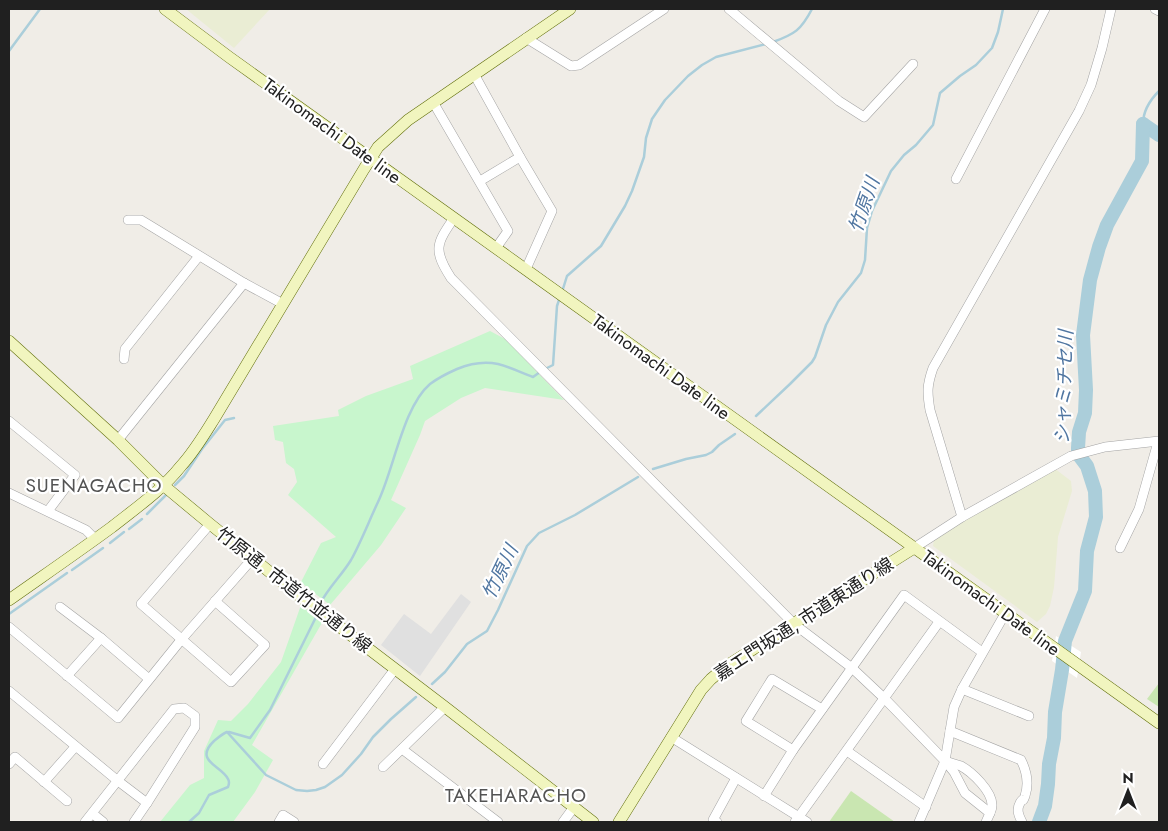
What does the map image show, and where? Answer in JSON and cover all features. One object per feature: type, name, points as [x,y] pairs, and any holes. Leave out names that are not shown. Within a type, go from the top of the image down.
[{"type":"street","name":"Takinomachi Date line","points":[[165,9],[229,57],[1006,612],[1159,724]]},
{"type":"street","points":[[9,600],[136,508],[164,484],[180,467],[214,419],[378,147],[408,120],[433,102],[570,9]]},
{"type":"street","points":[[526,38],[571,66],[579,65],[664,9]]},
{"type":"street","points":[[728,9],[839,101],[864,117],[913,64]]},
{"type":"street","points":[[956,179],[1046,9]]},
{"type":"street","points":[[962,517],[930,410],[927,394],[928,381],[933,368],[1079,111],[1094,76],[1111,9]]},
{"type":"street","points":[[1155,9],[1159,11]]},
{"type":"street","points":[[474,74],[552,211],[526,269]]},
{"type":"street","points":[[433,102],[508,231],[496,248]]},
{"type":"street","points":[[480,181],[520,157]]},
{"type":"street","points":[[454,218],[442,235],[439,246],[442,264],[451,278],[794,624],[852,668],[884,699],[945,761],[954,772],[965,794],[990,813]]},
{"type":"street","points":[[128,220],[141,220],[244,283],[283,304]]},
{"type":"street","points":[[124,359],[125,349],[199,256]]},
{"type":"street","points":[[118,440],[244,283]]},
{"type":"street","name":"竹原通, 市道竹並通り線","points":[[9,341],[210,524],[302,598],[593,822]]},
{"type":"street","points":[[9,421],[75,475],[48,511]]},
{"type":"street","points":[[914,548],[962,517],[1071,456],[1105,447],[1158,442],[1139,509],[1120,548]]},
{"type":"street","points":[[9,493],[86,530],[95,539]]},
{"type":"street","points":[[210,524],[141,604],[231,682],[265,645],[215,601]]},
{"type":"street","name":"嘉エ門坂通, 市道東通り線","points":[[619,822],[671,737],[711,679],[728,665],[914,548]]},
{"type":"street","points":[[9,627],[118,718],[181,640],[253,558]]},
{"type":"street","points":[[764,796],[793,750],[904,595],[982,652]]},
{"type":"street","points":[[60,607],[101,638],[149,679]]},
{"type":"street","points":[[920,822],[945,761],[954,707],[982,652],[1006,612]]},
{"type":"street","points":[[671,737],[801,821],[847,751],[940,622]]},
{"type":"street","points":[[67,676],[101,638]]},
{"type":"street","points":[[323,764],[395,669]]},
{"type":"street","points":[[793,750],[746,721],[772,679],[822,709]]},
{"type":"street","points":[[962,689],[1028,716]]},
{"type":"street","points":[[9,691],[75,747],[147,803]]},
{"type":"street","points":[[85,822],[174,709],[184,708],[195,716],[195,727],[134,822]]},
{"type":"street","points":[[383,767],[446,708]]},
{"type":"street","points":[[950,731],[1021,760],[1027,776],[1024,799],[1019,804],[1018,814],[1022,822]]},
{"type":"street","points":[[44,782],[75,747]]},
{"type":"street","points":[[402,749],[498,822]]},
{"type":"street","points":[[847,751],[926,807]]},
{"type":"street","points":[[11,758],[67,801]]},
{"type":"street","points":[[945,761],[970,772],[986,789],[992,807],[986,822]]},
{"type":"street","points":[[717,822],[713,820],[736,778]]},
{"type":"street","points":[[563,822],[574,808]]},
{"type":"street","points":[[93,814],[104,822]]},
{"type":"street","points":[[279,822],[283,815],[294,822]]},
{"type":"green space","points":[[186,9],[270,9],[234,48]]},
{"type":"green space","points":[[490,331],[505,339],[564,400],[485,388],[461,398],[425,421],[391,500],[406,508],[381,545],[330,605],[301,582],[321,543],[336,537],[288,495],[297,482],[294,469],[286,463],[283,442],[275,440],[273,426],[339,416],[338,410],[366,396],[413,379],[410,366]]},
{"type":"green space","points":[[1054,468],[1071,481],[1072,491],[1058,537],[1054,587],[1050,606],[1046,614],[1037,622],[933,546],[934,540]]},
{"type":"green space","points":[[301,605],[323,621],[252,745],[273,760],[255,792],[233,822],[160,822],[190,785],[204,778],[204,751],[218,720],[231,721],[248,704],[281,662]]},
{"type":"green space","points":[[1159,683],[1159,707],[1147,699]]},
{"type":"green space","points":[[851,791],[895,822],[829,822]]},
{"type":"shaded area","points":[[461,594],[471,602],[420,676],[381,645],[404,614],[431,634]]},
{"type":"pier","points":[[1056,636],[1081,652],[1077,678],[1052,661]]},
{"type":"waterway","points":[[9,51],[40,9]]},
{"type":"waterway","points":[[773,42],[801,27],[812,9]]},
{"type":"waterway","name":"竹原川","points":[[756,416],[812,362],[826,325],[838,302],[861,273],[865,260],[867,228],[872,211],[891,171],[933,125],[940,93],[976,65],[992,48],[1003,9]]},
{"type":"waterway","points":[[562,292],[567,276],[601,246],[625,206],[644,157],[646,138],[652,119],[665,100],[688,76],[716,57],[766,44]]},
{"type":"waterway","points":[[1143,124],[1144,114],[1159,91]]},
{"type":"waterway","name":"シャミチセ川","points":[[1143,124],[1159,135]]},
{"type":"waterway","name":"シャミチセ川","points":[[1039,822],[1045,806],[1065,641],[1085,591],[1087,551],[1096,517],[1095,491],[1087,466],[1078,454],[1079,432],[1085,413],[1086,390],[1083,335],[1090,280],[1107,225],[1142,161],[1143,124]]},
{"type":"waterway","points":[[545,369],[553,365],[557,306],[560,297]]},
{"type":"waterway","points":[[320,604],[355,553],[384,488],[406,423],[421,394],[430,384],[457,369],[477,364],[498,364],[533,377],[540,372]]},
{"type":"waterway","points":[[175,485],[184,476],[225,420],[234,418]]},
{"type":"waterway","name":"竹原川","points":[[653,469],[706,455],[735,434]]},
{"type":"waterway","name":"竹原川","points":[[432,684],[445,672],[467,644],[487,631],[527,546],[539,533],[575,515],[638,477]]},
{"type":"waterway","points":[[147,514],[166,495]]},
{"type":"waterway","points":[[129,529],[142,519]]},
{"type":"waterway","points":[[110,543],[124,532]]},
{"type":"waterway","points":[[72,570],[103,548]]},
{"type":"waterway","points":[[9,614],[67,573]]},
{"type":"waterway","points":[[229,732],[250,738],[270,710],[317,615]]},
{"type":"waterway","name":"竹原川","points":[[227,732],[266,775],[296,790],[316,790],[325,787],[342,775],[373,737],[416,697]]},
{"type":"waterway","points":[[189,822],[199,813],[209,795],[228,787],[229,782],[225,774],[211,763],[206,754],[214,741],[227,732]]},
{"type":"district","name":"SUENAGACHO","points":[[94,485]]},
{"type":"district","name":"TAKEHARACHO","points":[[516,795]]}]
